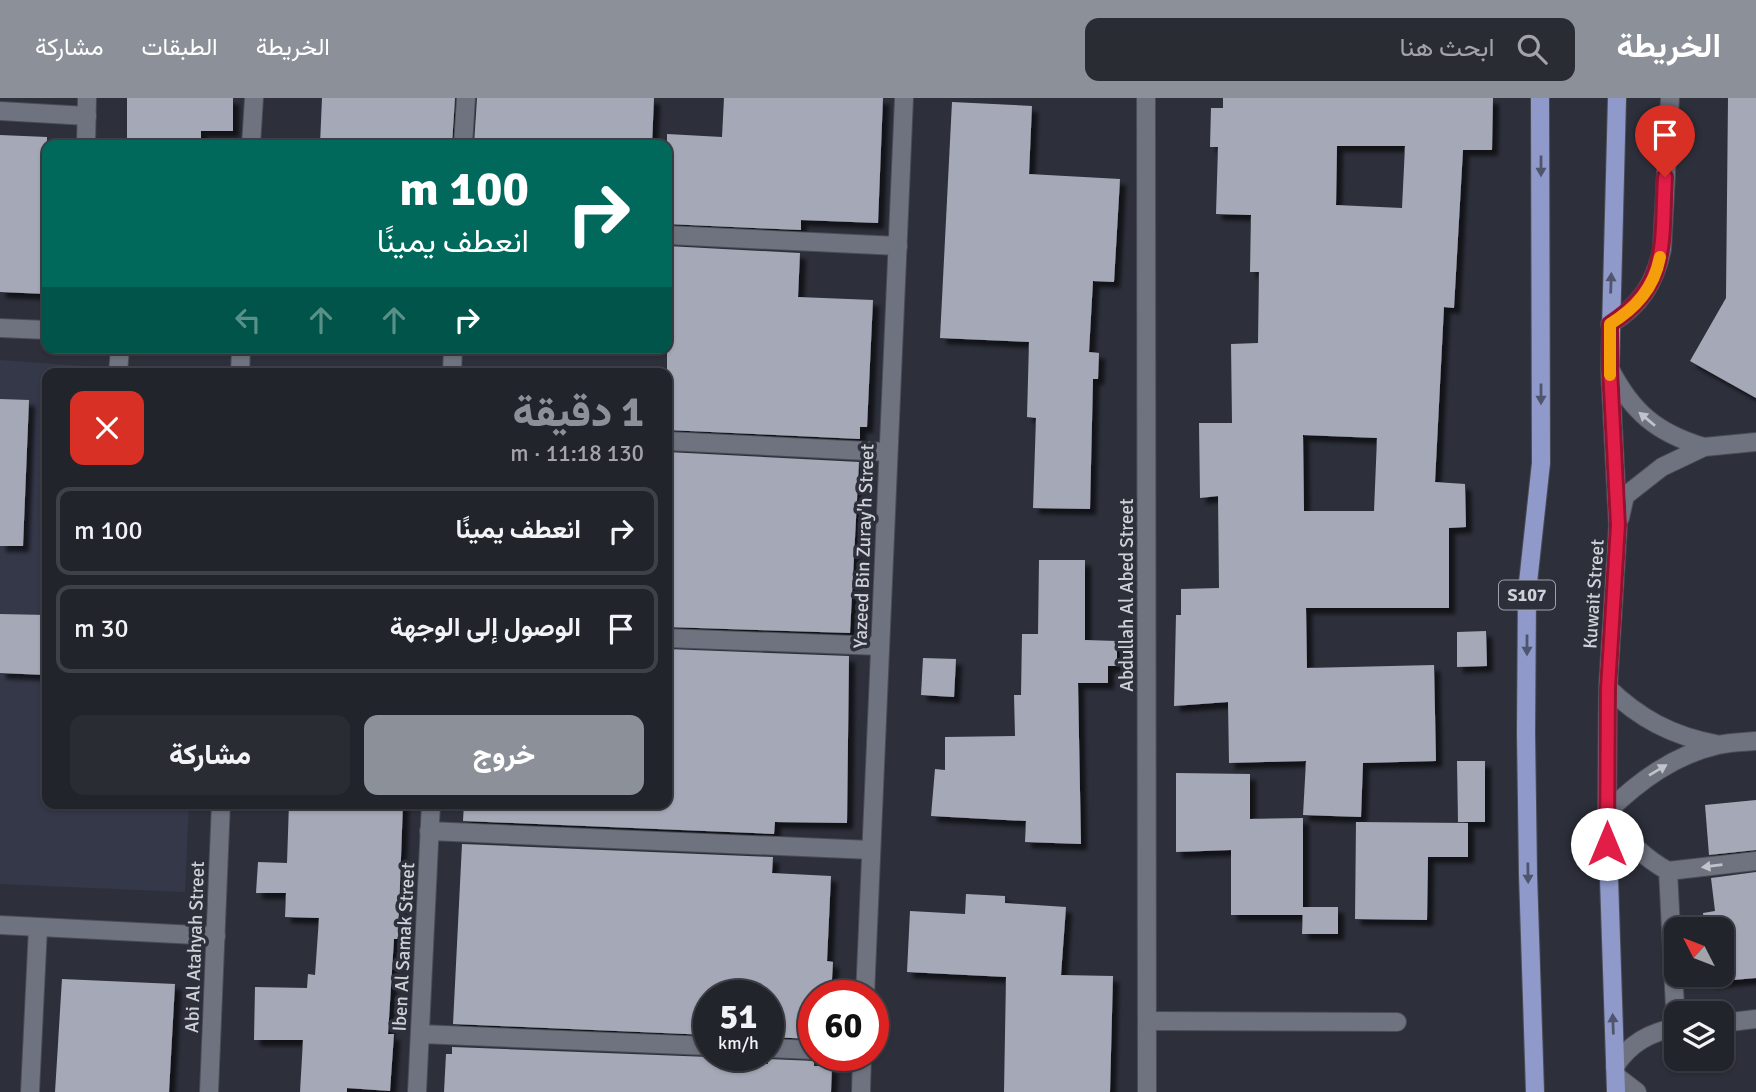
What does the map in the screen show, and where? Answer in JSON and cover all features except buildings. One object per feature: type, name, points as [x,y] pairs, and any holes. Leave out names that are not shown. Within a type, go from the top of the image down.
[{"type":"main road","name":"S107","points":[[1535,1092],[1526,733],[1527,592],[1541,463],[1541,98]]},
{"type":"main road","name":"Kuwait Street","points":[[1616,1078],[1607,814],[1608,688],[1618,525],[1610,369],[1617,98]]},
{"type":"street","points":[[251,140],[254,98]]},
{"type":"street","points":[[463,140],[466,98]]},
{"type":"street","name":"Yazeed Bin Zuray'h Street","points":[[866,980],[904,98]]},
{"type":"street","name":"Abdullah Al Abed Street","points":[[1146,98],[1147,1092]]},
{"type":"street","points":[[1610,324],[1640,301],[1658,268],[1662,249],[1670,98]]},
{"type":"street","points":[[0,111],[87,107],[86,140]]},
{"type":"street","points":[[672,235],[898,246]]},
{"type":"street","points":[[0,328],[42,330]]},
{"type":"street","points":[[1610,369],[1622,391],[1647,419],[1679,439],[1704,447]]},
{"type":"street","points":[[672,441],[888,452]]},
{"type":"street","points":[[1618,525],[1625,496],[1662,467],[1704,447],[1756,442]]},
{"type":"street","points":[[672,638],[880,646]]},
{"type":"street","points":[[1608,688],[1647,720],[1670,732],[1719,744],[1756,741]]},
{"type":"street","points":[[1719,744],[1658,770],[1631,789],[1607,814],[1635,849],[1650,862],[1668,871],[1753,863]]},
{"type":"street","name":"Abi Al Atahyah Street","points":[[209,1092],[221,809]]},
{"type":"street","name":"Iben Al Samak Street","points":[[417,1092],[431,809]]},
{"type":"street","points":[[429,831],[871,850]]},
{"type":"street","points":[[1668,871],[1675,1001]]},
{"type":"street","points":[[0,925],[216,936]]},
{"type":"street","points":[[30,1092],[38,927]]},
{"type":"street","points":[[1734,1022],[1756,1020]]},
{"type":"street","points":[[1147,1021],[1397,1022]]},
{"type":"street","points":[[1637,1092],[1616,1078],[1624,1051],[1640,1040],[1664,1031]]},
{"type":"street","points":[[420,1034],[693,1045]]},
{"type":"street","points":[[861,1092],[862,1071]]},
{"type":"shaded area","points":[[0,360],[114,368],[42,368],[42,809],[189,809],[185,892],[0,884]]},
{"type":"slow traffic","points":[[1610,375],[1610,324],[1640,301],[1651,285],[1660,257]]},
{"type":"route","points":[[1607,844],[1608,688],[1618,525],[1610,324],[1640,301],[1658,268],[1662,249],[1665,177]]}]
